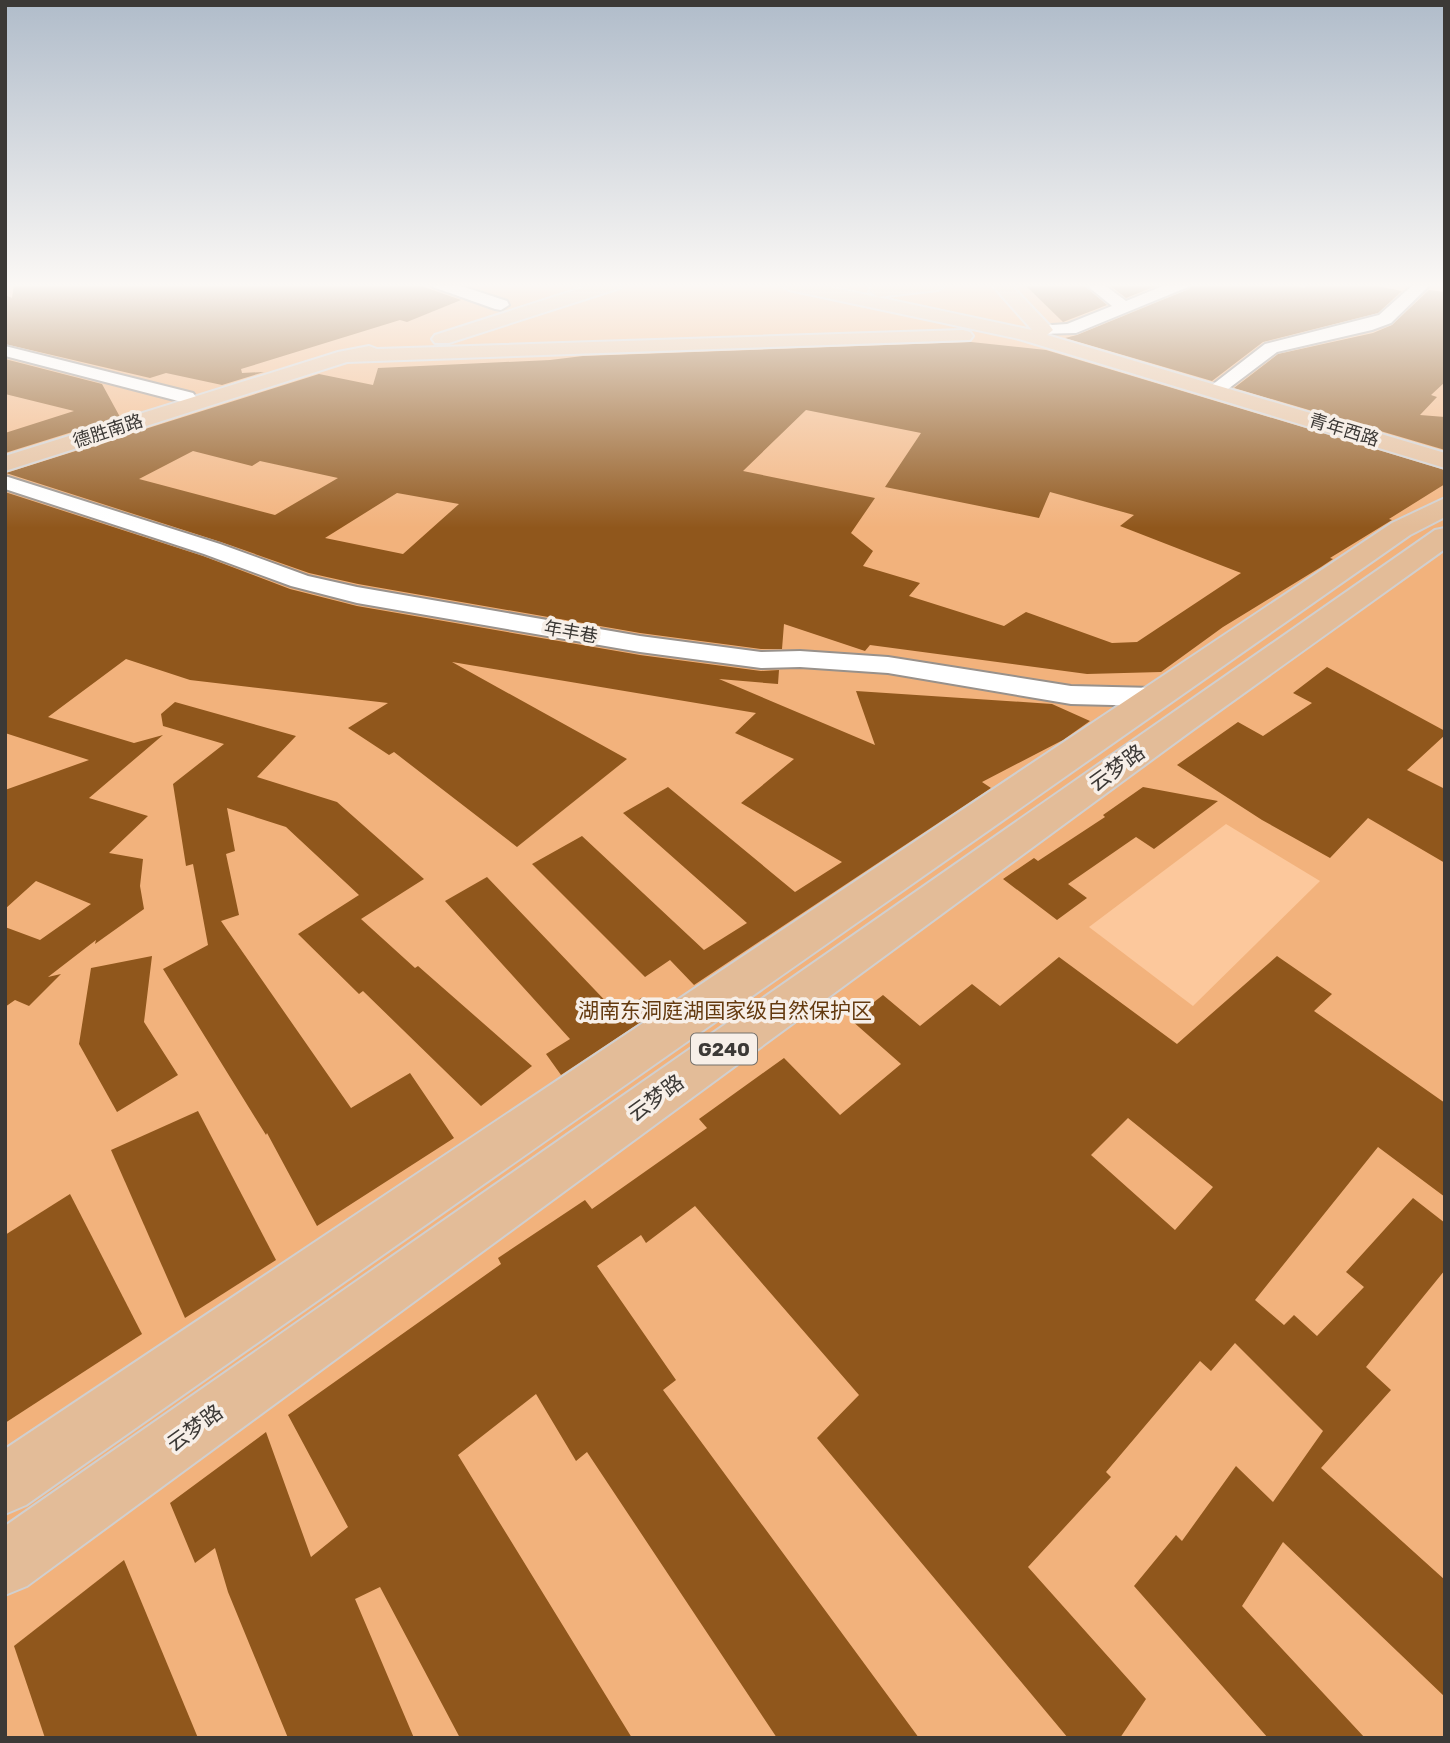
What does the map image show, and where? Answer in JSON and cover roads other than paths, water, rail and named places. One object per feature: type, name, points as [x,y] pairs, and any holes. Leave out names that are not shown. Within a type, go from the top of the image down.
[{"type":"main road","points":[[5,454],[292,365]]},
{"type":"main road","name":"德胜南路","points":[[5,464],[316,365]]},
{"type":"main road","name":"青年西路","points":[[1139,365],[1445,461]]},
{"type":"main road","name":"青年西路","points":[[1154,365],[1445,451]]},
{"type":"main road","name":"G240","points":[[5,1484],[1401,529],[1445,506]]},
{"type":"main road","name":"云梦路","points":[[5,1564],[1445,536]]},
{"type":"street","points":[[61,365],[186,397]]},
{"type":"street","points":[[1221,384],[1247,365]]},
{"type":"street","name":"年丰巷","points":[[5,482],[212,549],[300,581],[357,595],[640,644],[761,660],[800,659],[888,665],[1071,695],[1154,697]]},
{"type":"park label","name":"湖南东洞庭湖国家级自然保护区","points":[[725,1011]]}]
